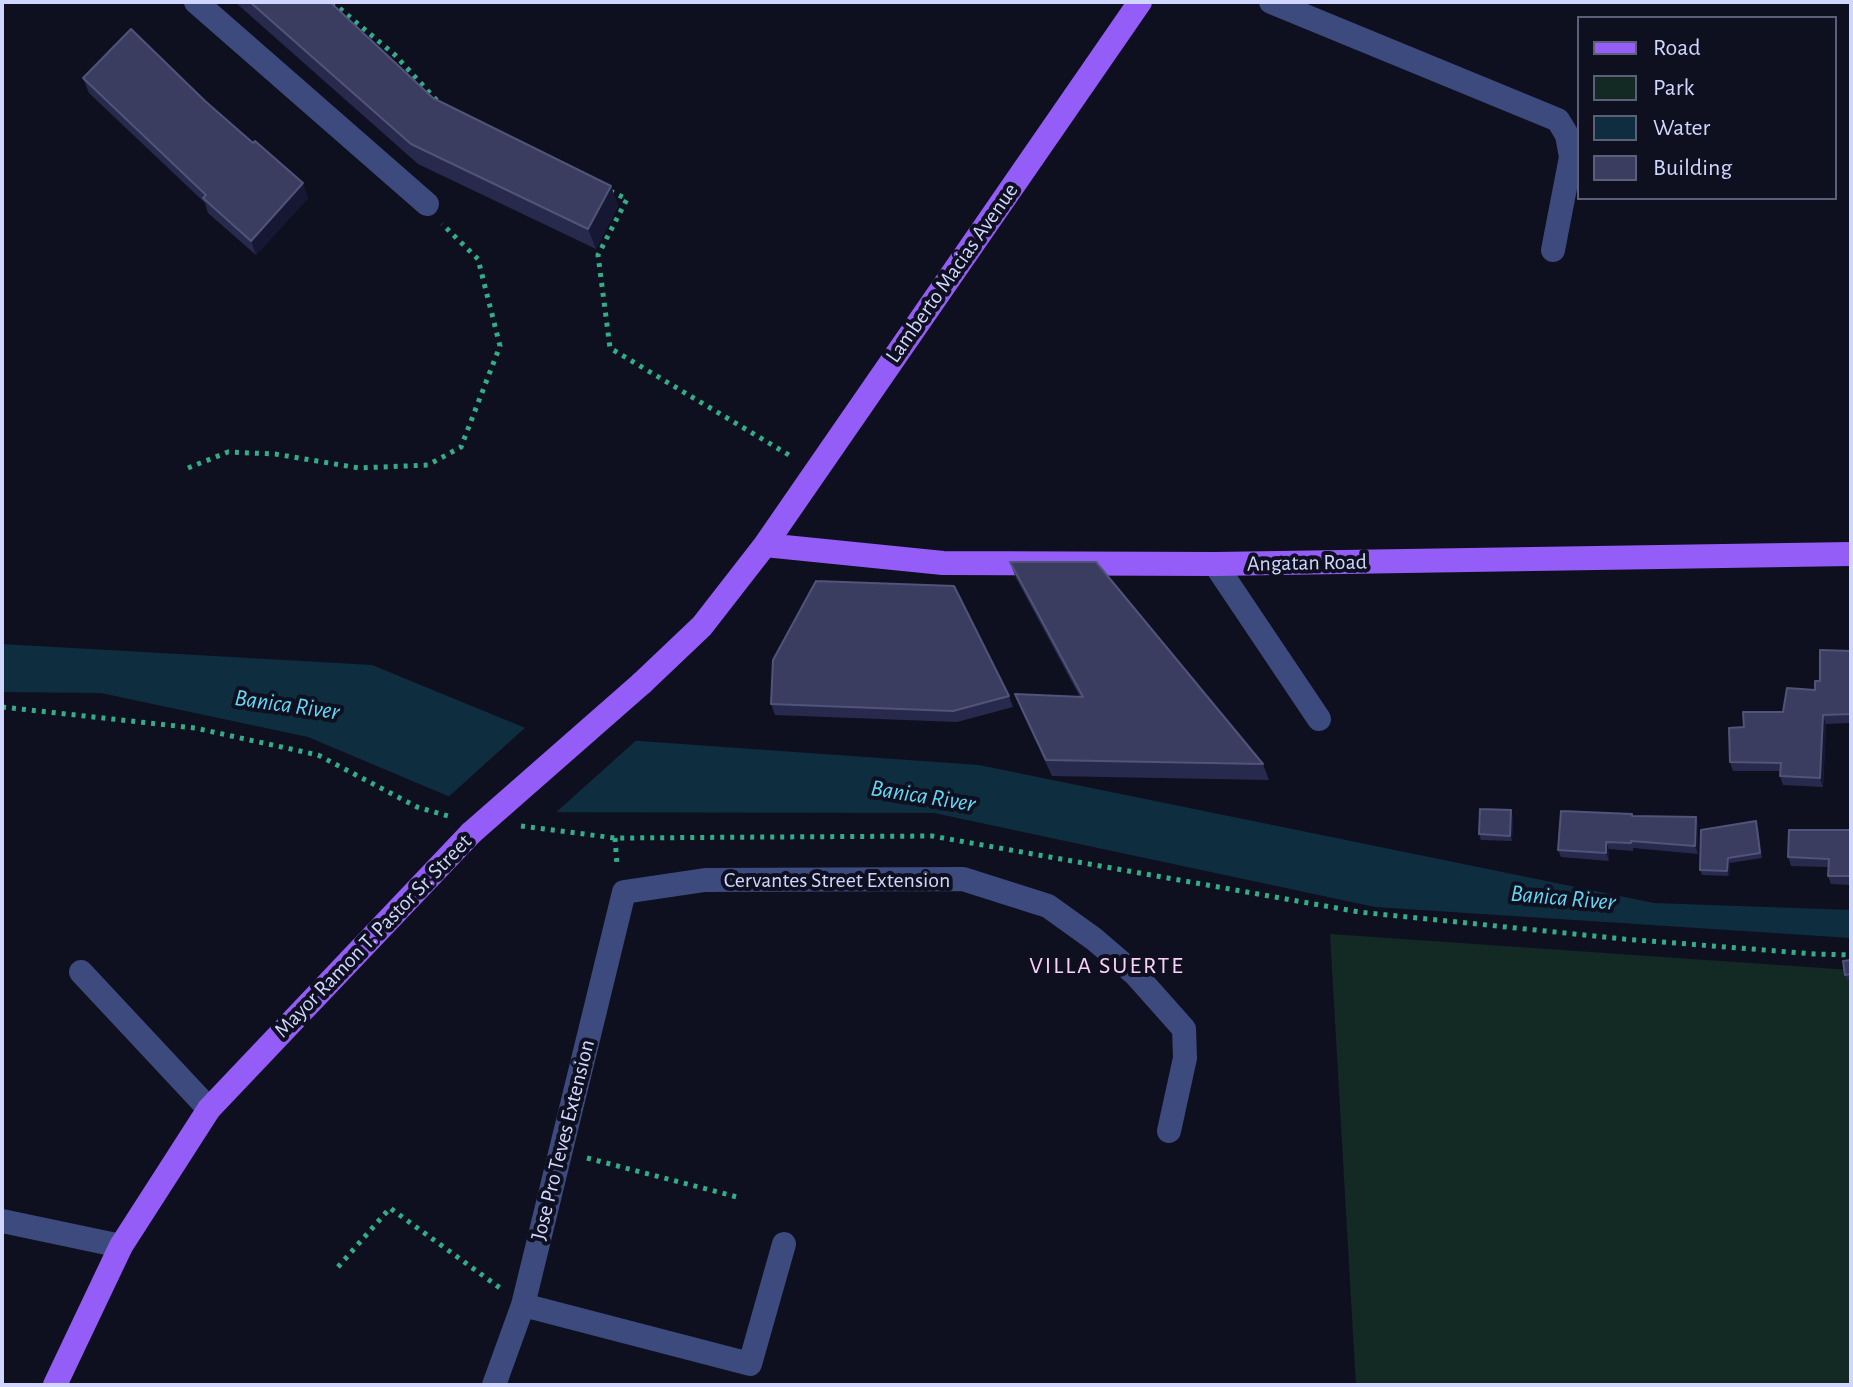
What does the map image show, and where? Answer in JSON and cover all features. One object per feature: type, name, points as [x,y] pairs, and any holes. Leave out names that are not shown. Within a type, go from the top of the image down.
[{"type":"main road","name":"Lamberto Macias Avenue","points":[[765,545],[1140,2]]},
{"type":"main road","name":"Angatan Road","points":[[765,545],[943,563],[1215,564],[1851,554]]},
{"type":"main road","name":"Mayor Ramon T. Pastor Sr. Street","points":[[55,1385],[121,1246],[209,1109],[461,825],[642,683],[702,626],[765,545]]},
{"type":"street","points":[[196,2],[427,204]]},
{"type":"street","points":[[1271,2],[1558,120],[1567,135],[1571,157],[1553,250]]},
{"type":"street","points":[[1215,564],[1319,719]]},
{"type":"street","name":"Cervantes Street Extension","points":[[624,892],[705,880],[963,879],[1048,906],[1094,939],[1136,975],[1184,1029],[1185,1058],[1169,1131]]},
{"type":"street","name":"Jose Pro Teves Extension","points":[[494,1385],[523,1305],[624,892]]},
{"type":"street","points":[[81,972],[209,1109]]},
{"type":"street","points":[[2,1221],[121,1246]]},
{"type":"street","points":[[523,1305],[750,1364],[784,1244]]},
{"type":"path","points":[[332,2],[395,55],[444,109]]},
{"type":"path","points":[[598,186],[627,199],[598,255],[610,348],[816,470]]},
{"type":"path","points":[[188,468],[228,452],[275,454],[359,468],[428,465],[461,447],[500,346],[478,259],[447,232],[427,204]]},
{"type":"path","points":[[2,707],[195,728],[318,755],[417,807],[461,825]]},
{"type":"path","points":[[511,825],[615,838],[932,836],[1359,912],[1624,939],[1851,955]]},
{"type":"path","points":[[561,1151],[741,1198]]},
{"type":"path","points":[[338,1267],[390,1208],[523,1305]]},
{"type":"green space","points":[[1330,934],[1851,970],[1851,1385],[1356,1385]]},
{"type":"water","name":"Banica River","points":[[2,644],[372,665],[540,734],[979,765],[1654,903],[1851,910],[1851,938],[1375,907],[934,813],[486,812],[308,737],[101,693],[2,692]]},
{"type":"pier","points":[[528,725],[541,730],[640,737],[552,816],[485,816],[446,799]]},
{"type":"building","points":[[250,2],[330,2],[433,98],[611,186],[588,229],[411,144]]},
{"type":"building","points":[[131,29],[205,101],[303,183],[251,241],[203,198],[206,195],[83,78]]},
{"type":"building","points":[[1010,562],[1096,562],[1263,764],[1046,760],[1015,694],[1083,697]]},
{"type":"building","points":[[816,581],[954,586],[1009,696],[953,711],[771,704],[773,660]]},
{"type":"building","points":[[1820,650],[1851,651],[1851,714],[1823,715],[1820,778],[1780,776],[1781,763],[1730,762],[1729,728],[1744,727],[1743,712],[1783,712],[1787,688],[1815,690],[1815,681],[1820,681]]},
{"type":"building","points":[[1480,809],[1511,810],[1510,836],[1479,834]]},
{"type":"building","points":[[1561,811],[1696,817],[1695,846],[1631,841],[1606,842],[1606,853],[1558,850]]},
{"type":"building","points":[[1756,821],[1760,853],[1728,858],[1727,871],[1700,870],[1701,830]]},
{"type":"building","points":[[1789,830],[1851,830],[1851,876],[1828,876],[1829,859],[1788,857]]},
{"type":"building","points":[[1851,960],[1851,974],[1845,975],[1843,961]]},
{"type":"district","name":"VILLA SUERTE","points":[[1107,966]]}]
